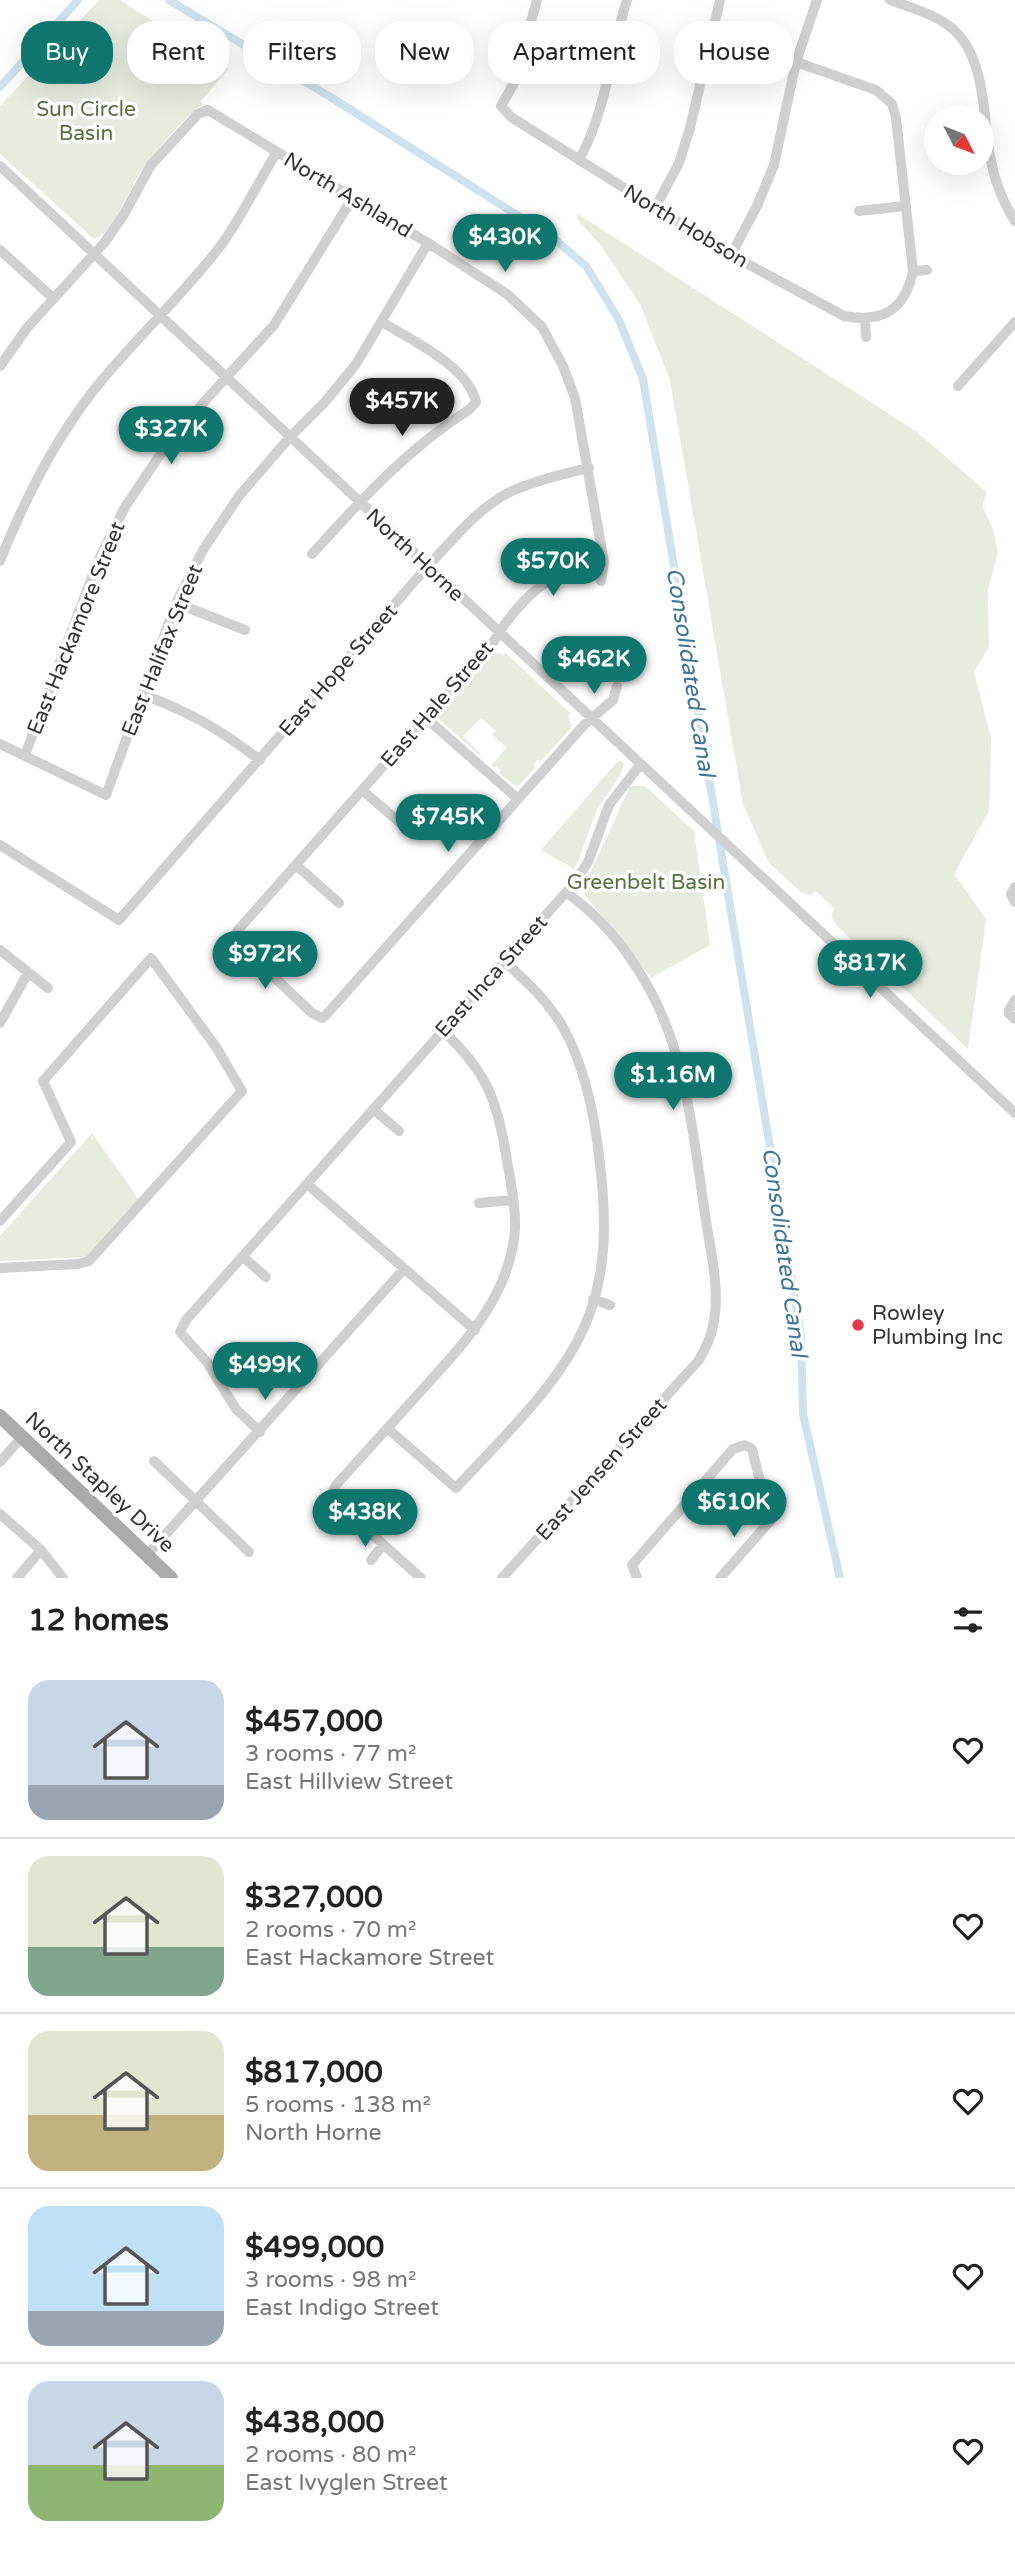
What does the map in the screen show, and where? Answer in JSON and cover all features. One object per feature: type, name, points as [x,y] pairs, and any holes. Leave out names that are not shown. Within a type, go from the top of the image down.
[{"type":"main road","name":"North Stapley Drive","points":[[0,1416],[171,1578]]},
{"type":"street","name":"North Hobson","points":[[537,0],[514,83],[501,107],[511,117],[731,255],[844,316],[865,320]]},
{"type":"street","points":[[579,160],[593,135],[601,110],[627,0]]},
{"type":"street","points":[[654,208],[679,163],[690,128],[720,0]]},
{"type":"street","points":[[731,255],[757,206],[774,165],[796,62],[817,0]]},
{"type":"street","points":[[890,0],[912,4],[950,26],[966,45],[979,74],[996,183],[1015,221]]},
{"type":"street","points":[[796,62],[876,90],[892,104],[896,118],[913,271],[910,286],[899,303],[884,314],[865,320],[866,337]]},
{"type":"street","name":"North Ashland","points":[[94,254],[123,216],[151,166],[198,114],[208,110],[428,243],[507,294],[542,327],[563,366],[575,398],[589,468],[604,562],[601,581]]},
{"type":"street","points":[[0,561],[31,490],[62,436],[100,383],[198,274],[221,244],[277,152]]},
{"type":"street","name":"North Horne","points":[[0,166],[1015,1113]]},
{"type":"street","name":"East Hackamore Street","points":[[25,755],[98,561],[125,507],[164,449],[274,325],[352,198]]},
{"type":"street","points":[[859,211],[905,206]]},
{"type":"street","name":"East Halifax Street","points":[[25,755],[106,795],[176,603],[203,550],[239,496],[356,364],[428,243]]},
{"type":"street","points":[[0,250],[53,298]]},
{"type":"street","points":[[0,366],[27,328],[94,254]]},
{"type":"street","points":[[913,271],[927,270]]},
{"type":"street","points":[[312,554],[359,503],[425,439],[470,409],[476,402],[474,394],[462,377],[438,356],[382,322]]},
{"type":"street","points":[[958,386],[1015,322]]},
{"type":"street","name":"East Hope Street","points":[[0,845],[120,920],[472,520],[509,493],[547,477],[589,468]]},
{"type":"street","name":"East Hale Street","points":[[518,799],[321,1018],[312,1013],[240,946],[234,937],[539,588],[569,570],[604,562]]},
{"type":"street","points":[[176,603],[245,630]]},
{"type":"street","points":[[426,718],[518,799],[584,725],[612,700],[617,686]]},
{"type":"street","points":[[142,694],[187,711],[209,723],[260,760]]},
{"type":"street","points":[[0,744],[25,755]]},
{"type":"street","name":"East Inca Street","points":[[260,1432],[236,1409],[207,1363],[180,1332],[186,1320],[566,892],[587,862],[608,805],[640,765]]},
{"type":"street","points":[[362,790],[405,827]]},
{"type":"street","points":[[296,865],[339,903]]},
{"type":"street","points":[[1015,887],[1011,894],[1015,902]]},
{"type":"street","name":"East Jensen Street","points":[[502,1578],[699,1360],[714,1325],[715,1284],[685,1086],[676,1048],[646,984],[625,953],[595,914],[566,892]]},
{"type":"street","points":[[0,950],[48,988]]},
{"type":"street","points":[[0,1221],[71,1142],[43,1081],[150,958],[216,1047],[242,1091],[89,1261],[78,1264],[0,1268]]},
{"type":"street","points":[[387,1428],[456,1488],[557,1375],[579,1338],[593,1299],[605,1243],[606,1210],[593,1107],[564,1029],[534,989],[505,962]]},
{"type":"street","points":[[0,1023],[28,973]]},
{"type":"street","points":[[1015,1000],[1009,1010],[1009,1014],[1015,1019]]},
{"type":"street","points":[[421,1578],[330,1497],[336,1485],[475,1330],[497,1294],[508,1267],[515,1228],[513,1200],[503,1133],[494,1100],[472,1061],[443,1031]]},
{"type":"street","points":[[373,1109],[398,1131]]},
{"type":"street","points":[[307,1184],[475,1330]]},
{"type":"street","points":[[479,1203],[513,1200]]},
{"type":"street","points":[[243,1256],[266,1278]]},
{"type":"street","points":[[147,1555],[404,1269]]},
{"type":"street","points":[[593,1299],[610,1305]]},
{"type":"street","points":[[0,1462],[22,1437]]},
{"type":"street","points":[[637,1578],[632,1565],[733,1449],[745,1445],[752,1449],[770,1521],[720,1578]]},
{"type":"street","points":[[154,1461],[249,1552]]},
{"type":"street","points":[[0,1514],[41,1550],[63,1578]]},
{"type":"street","points":[[371,1560],[383,1545]]},
{"type":"street","points":[[17,1578],[41,1550]]},
{"type":"green space","name":"Sun Circle Basin","points":[[99,0],[120,0],[153,21],[127,21],[127,84],[216,84],[201,101],[202,105],[186,118],[158,150],[137,178],[113,222],[101,236],[94,239],[0,154],[0,106],[21,84],[113,84],[113,21],[79,21]]},
{"type":"green space","points":[[578,214],[917,432],[987,492],[982,506],[993,529],[998,552],[988,590],[989,646],[974,672],[991,738],[989,811],[954,874],[986,919],[968,1049],[835,924],[831,916],[834,908],[816,891],[811,895],[802,893],[769,863],[743,804],[670,380],[640,304],[602,247],[576,218]]},
{"type":"green space","points":[[506,653],[570,713],[568,716],[572,727],[541,761],[537,760],[533,764],[535,768],[517,787],[499,773],[501,770],[491,766],[507,747],[492,735],[496,731],[481,718],[463,736],[479,755],[438,716],[456,695],[464,692],[464,686],[493,654]]},
{"type":"green space","points":[[617,762],[624,764],[622,771],[596,812],[574,869],[541,850]]},
{"type":"green space","name":"Greenbelt Basin","points":[[630,786],[645,786],[694,831],[710,945],[651,978],[582,891]]},
{"type":"green space","points":[[92,1133],[139,1200],[87,1257],[0,1261],[0,1236]]},
{"type":"waterway","points":[[0,87],[78,0]]},
{"type":"waterway","name":"Consolidated Canal","points":[[169,0],[332,98],[552,237],[586,266],[619,320],[643,379],[801,1335],[803,1414],[840,1578]]},
{"type":"place","name":"Rowley Plumbing Inc","points":[[858,1325]]}]
